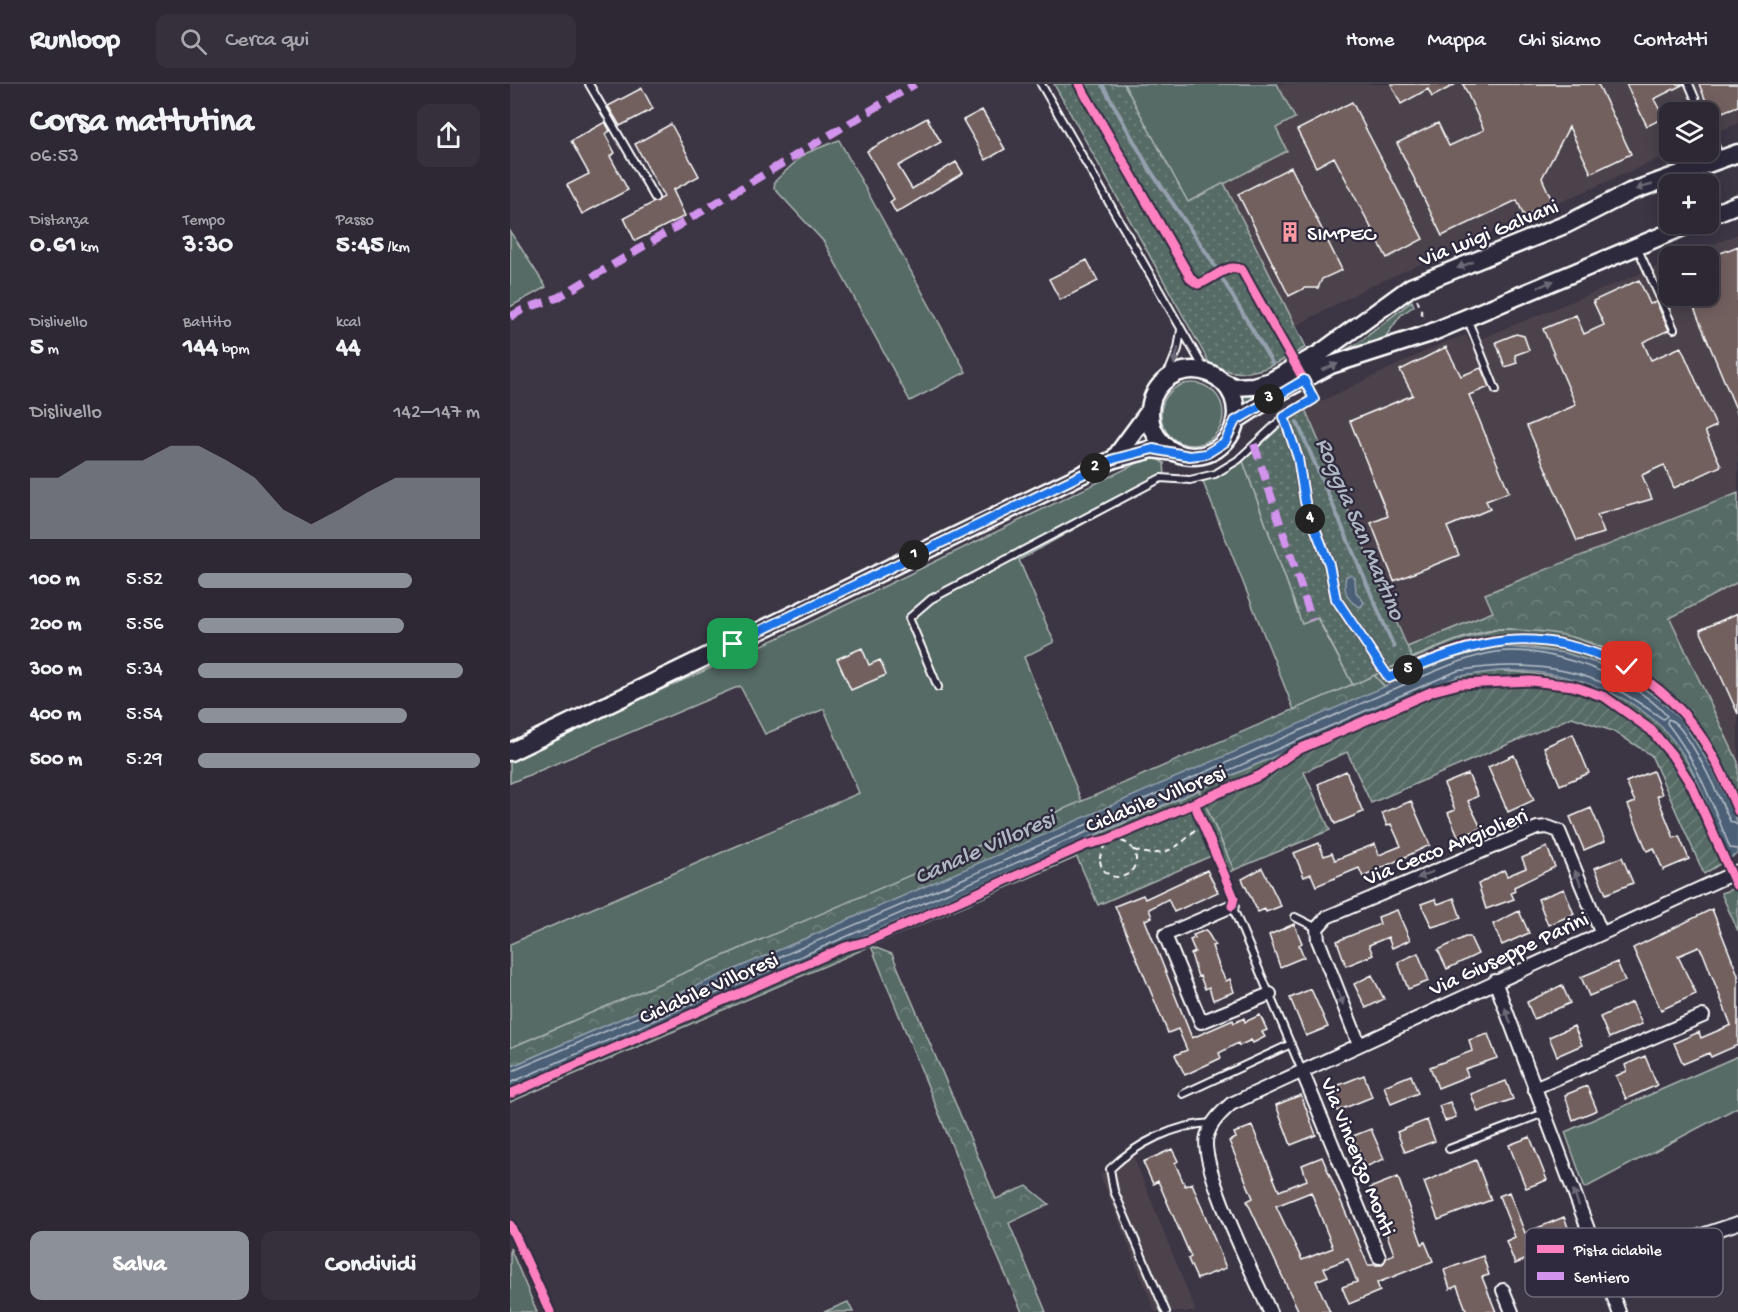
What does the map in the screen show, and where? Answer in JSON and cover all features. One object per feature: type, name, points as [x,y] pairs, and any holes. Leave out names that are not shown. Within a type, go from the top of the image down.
[{"type":"main road","name":"Via Luigi Galvani","points":[[1274,387],[1412,287],[1567,224],[1630,192],[1738,153]]},
{"type":"main road","points":[[1719,212],[1737,206]]},
{"type":"main road","points":[[510,752],[1114,459],[1153,449],[1198,456],[1213,451],[1225,442],[1235,421],[1274,387],[1331,365],[1428,334],[1665,234]]},
{"type":"main road","points":[[1114,459],[1150,410],[1154,394],[1165,381],[1184,372],[1206,372],[1234,387],[1274,387]]},
{"type":"main road","points":[[1221,381],[1233,399],[1235,421]]},
{"type":"main road","points":[[1150,410],[1156,435],[1175,452]]},
{"type":"street","name":"Via Cecco Angiolieri","points":[[1317,928],[1327,917],[1537,828],[1547,827],[1558,831],[1600,932]]},
{"type":"street","name":"Via Giuseppe Parini","points":[[1214,1123],[1231,1104],[1600,932],[1736,872]]},
{"type":"street","points":[[1233,906],[1165,935],[1201,1022],[1270,994]]},
{"type":"street","points":[[1317,928],[1318,940],[1359,1044]]},
{"type":"street","points":[[1495,981],[1588,1228]]},
{"type":"street","points":[[1534,1088],[1703,1016]]},
{"type":"street","name":"Via Vincenzo Monti","points":[[1302,1071],[1379,1257]]},
{"type":"street","points":[[1214,1123],[1206,1137],[1208,1166],[1270,1312]]},
{"type":"street","points":[[1723,1228],[1738,1223]]},
{"type":"street","points":[[1503,1290],[1512,1312]]},
{"type":"street","points":[[1614,1297],[1619,1312]]},
{"type":"lane","points":[[589,84],[655,198]]},
{"type":"lane","points":[[1041,84],[1206,372]]},
{"type":"lane","points":[[1689,84],[1697,102]]},
{"type":"lane","points":[[1719,155],[1721,160]]},
{"type":"lane","points":[[1636,246],[1674,328]]},
{"type":"lane","points":[[1466,317],[1496,390]]},
{"type":"lane","points":[[1165,381],[1178,349],[1181,329]]},
{"type":"lane","points":[[938,687],[909,618],[931,599],[1161,478],[1190,480],[1215,474],[1238,460],[1284,417],[1314,399]]},
{"type":"lane","points":[[1233,906],[1302,1071]]},
{"type":"lane","points":[[1295,917],[1317,928]]},
{"type":"lane","points":[[1183,1094],[1291,1044]]},
{"type":"lane","points":[[1449,1149],[1544,1113]]},
{"type":"lane","points":[[1166,1312],[1114,1191],[1110,1169],[1133,1149],[1194,1123],[1214,1123]]},
{"type":"path","points":[[1199,817],[1205,831]]},
{"type":"path","points":[[1134,850],[1136,866],[1125,876],[1110,876],[1100,864],[1102,849],[1114,841],[1122,841],[1134,850],[1151,854],[1170,850],[1189,837],[1199,817]]},
{"type":"shaded area","points":[[1277,84],[1738,84],[1738,123],[1719,132],[1719,102],[1659,102],[1659,159],[1364,289],[1296,326],[1224,183],[1287,151],[1276,128],[1295,118]]},
{"type":"shaded area","points":[[1738,234],[1738,493],[1485,594],[1493,612],[1407,647],[1305,409],[1445,342],[1466,335],[1470,343],[1659,266],[1659,306],[1719,306],[1719,246],[1709,246]]},
{"type":"shaded area","points":[[1738,582],[1738,762],[1670,617]]},
{"type":"shaded area","points":[[1134,1158],[1196,1312],[1155,1312],[1100,1174]]},
{"type":"green space","points":[[1054,84],[1124,84],[1188,202],[1224,183],[1306,347],[1260,370],[1235,372],[1222,370],[1210,364]]},
{"type":"green space","points":[[1124,84],[1277,84],[1295,118],[1276,128],[1287,151],[1188,203]]},
{"type":"green space","points":[[839,140],[966,372],[910,401],[824,242],[774,188],[775,181],[804,154]]},
{"type":"green space","points":[[510,231],[546,287],[510,307]]},
{"type":"green space","points":[[1412,301],[1414,306],[1401,315],[1381,343],[1321,363],[1358,343]]},
{"type":"green space","points":[[1192,383],[1209,388],[1214,392],[1218,397],[1223,414],[1218,431],[1214,436],[1209,440],[1192,445],[1175,440],[1170,436],[1166,431],[1161,414],[1166,397],[1170,392],[1175,388]]},
{"type":"green space","points":[[1268,390],[1242,409],[1238,395]]},
{"type":"green space","points":[[1305,409],[1412,658],[1353,685],[1318,618],[1302,624],[1243,461],[1286,422]]},
{"type":"green space","points":[[1152,456],[1164,463],[1165,476],[1160,481],[1019,560],[1054,642],[1024,657],[1082,802],[510,1048],[510,944],[859,793],[824,709],[765,734],[740,686],[510,783],[510,757],[778,638]]},
{"type":"green space","points":[[1243,461],[1302,624],[1317,618],[1353,685],[1294,710],[1203,482]]},
{"type":"green space","points":[[1738,493],[1738,582],[1670,618],[1738,762],[1738,802],[1718,756],[1703,731],[1685,708],[1642,670],[1618,655],[1591,643],[1564,635],[1498,629],[1465,637],[1412,658],[1407,647],[1493,612],[1485,594]]},
{"type":"green space","points":[[1499,629],[1539,630],[1563,634],[1624,660],[1654,680],[1704,731],[1722,760],[1734,791],[1738,824],[1712,768],[1660,700],[1615,669],[1565,653],[1527,647],[1448,659],[1385,687],[1374,675],[1455,641]]},
{"type":"green space","points":[[1500,671],[1575,681],[1623,699],[1645,712],[1664,729],[1680,749],[1700,789],[1728,859],[1704,874],[1651,755],[1615,732],[1572,717],[1371,803],[1347,752],[1304,772],[1330,830],[1234,870],[1199,790],[1459,676]]},
{"type":"green space","points":[[1374,675],[1385,687],[510,1067],[510,1048]]},
{"type":"green space","points":[[1199,790],[1234,870],[1220,876],[1211,856],[1098,905],[1072,846]]},
{"type":"green space","points":[[1072,845],[1077,857],[510,1102],[510,1090]]},
{"type":"green space","points":[[1738,887],[1738,931],[1721,893]]},
{"type":"green space","points":[[871,946],[892,954],[996,1199],[1027,1186],[1049,1204],[1009,1223],[1046,1312],[1022,1312],[989,1237]]},
{"type":"green space","points":[[1738,1056],[1738,1107],[1585,1188],[1565,1132]]},
{"type":"green space","points":[[510,1248],[537,1312],[510,1312]]},
{"type":"green space","points":[[848,1302],[853,1312],[824,1312]]},
{"type":"water","points":[[1351,575],[1355,578],[1356,592],[1364,602],[1361,607],[1349,599],[1346,591],[1346,576]]},
{"type":"water","points":[[1499,646],[1565,653],[1615,669],[1660,700],[1682,721],[1712,768],[1738,824],[1738,854],[1728,859],[1700,787],[1678,747],[1662,728],[1622,698],[1574,679],[1549,674],[1500,671],[1459,676],[510,1090],[510,1067],[1448,659]]},
{"type":"building","points":[[1391,84],[1456,84],[1432,97],[1428,89],[1401,104]]},
{"type":"building","points":[[1463,84],[1598,84],[1631,154],[1591,173],[1569,127],[1542,178],[1553,203],[1524,216],[1517,200],[1442,236],[1397,143],[1438,123],[1449,146],[1484,130]]},
{"type":"building","points":[[1626,84],[1684,84],[1654,99],[1659,108],[1659,120],[1647,126]]},
{"type":"building","points":[[1699,84],[1738,84],[1738,106],[1719,113],[1719,102],[1706,102]]},
{"type":"building","points":[[642,88],[653,109],[620,126],[608,106]]},
{"type":"building","points":[[1352,102],[1423,239],[1387,258],[1334,157],[1316,167],[1297,130]]},
{"type":"building","points":[[982,110],[1005,149],[986,160],[963,120]]},
{"type":"building","points":[[927,118],[941,142],[898,166],[912,189],[956,162],[963,173],[896,213],[890,202],[894,199],[867,151]]},
{"type":"building","points":[[605,122],[610,131],[605,134],[615,153],[610,156],[628,190],[582,214],[567,185],[589,174],[571,141]]},
{"type":"building","points":[[671,124],[699,176],[673,190],[685,216],[635,241],[624,218],[664,197],[635,144]]},
{"type":"building","name":"SIMPEC","points":[[1291,167],[1342,270],[1322,279],[1318,288],[1305,288],[1289,296],[1238,194]]},
{"type":"building","points":[[1738,246],[1738,414],[1693,306],[1719,306],[1719,254]]},
{"type":"building","points":[[1087,260],[1098,281],[1060,300],[1049,279]]},
{"type":"building","points":[[1639,280],[1650,304],[1656,302],[1669,330],[1643,342],[1651,360],[1681,347],[1716,426],[1705,431],[1721,466],[1674,488],[1664,465],[1642,475],[1652,499],[1597,515],[1604,533],[1577,541],[1527,426],[1576,405],[1543,329],[1576,315],[1584,334],[1604,325],[1593,301]]},
{"type":"building","points":[[1516,334],[1524,336],[1529,350],[1515,355],[1517,363],[1505,367],[1496,342]]},
{"type":"building","points":[[1446,347],[1461,376],[1481,368],[1489,387],[1469,395],[1509,492],[1486,501],[1490,509],[1447,527],[1459,555],[1394,581],[1371,523],[1388,516],[1350,421],[1413,395],[1400,370]]},
{"type":"building","points":[[1738,613],[1738,714],[1700,630]]},
{"type":"building","points":[[862,648],[869,665],[880,660],[886,675],[851,690],[837,659]]},
{"type":"building","points":[[1573,734],[1589,773],[1560,785],[1544,747]]},
{"type":"building","points":[[1514,755],[1534,800],[1508,812],[1488,767]]},
{"type":"building","points":[[1346,771],[1363,812],[1335,824],[1318,784]]},
{"type":"building","points":[[1653,771],[1662,794],[1657,796],[1674,838],[1679,836],[1689,859],[1663,870],[1654,848],[1647,851],[1628,805],[1635,802],[1626,782]]},
{"type":"building","points":[[1468,774],[1478,796],[1468,801],[1481,828],[1459,838],[1448,813],[1455,810],[1444,784]]},
{"type":"building","points":[[1411,801],[1430,845],[1363,877],[1359,868],[1316,886],[1311,874],[1304,877],[1294,853],[1319,843],[1324,856],[1332,853],[1335,860],[1375,844],[1379,855],[1401,846],[1391,824],[1387,826],[1382,813]]},
{"type":"building","points":[[1591,808],[1605,841],[1584,850],[1570,817]]},
{"type":"building","points":[[1547,847],[1555,867],[1514,887],[1515,891],[1511,893],[1514,899],[1486,909],[1478,884],[1504,870],[1507,876],[1526,868],[1522,858]]},
{"type":"building","points":[[1622,857],[1633,883],[1606,894],[1595,868]]},
{"type":"building","points":[[1262,868],[1281,906],[1266,912],[1265,909],[1258,912],[1242,879]]},
{"type":"building","points":[[1207,870],[1218,892],[1174,912],[1168,899],[1149,909],[1152,917],[1145,920],[1192,1038],[1233,1020],[1234,1023],[1244,1018],[1245,1022],[1260,1015],[1267,1030],[1262,1032],[1265,1037],[1253,1043],[1251,1040],[1239,1046],[1238,1043],[1219,1053],[1221,1058],[1185,1075],[1175,1055],[1187,1050],[1178,1029],[1168,1033],[1115,906],[1143,895],[1145,899]]},
{"type":"building","points":[[1564,889],[1574,914],[1548,925],[1538,899]]},
{"type":"building","points":[[1454,898],[1461,918],[1432,927],[1421,904],[1435,899],[1438,904]]},
{"type":"building","points":[[1712,909],[1738,975],[1738,1045],[1711,1057],[1709,1053],[1683,1064],[1674,1043],[1699,1032],[1701,1038],[1731,1025],[1703,953],[1699,947],[1678,956],[1696,994],[1661,1010],[1633,948]]},
{"type":"building","points":[[1397,910],[1410,940],[1392,948],[1388,937],[1369,945],[1373,955],[1346,966],[1337,941],[1380,924],[1378,917]]},
{"type":"building","points":[[1519,911],[1529,933],[1502,945],[1493,924]]},
{"type":"building","points":[[1294,924],[1302,943],[1299,945],[1304,957],[1280,967],[1269,935]]},
{"type":"building","points":[[1206,930],[1215,945],[1212,946],[1220,969],[1226,981],[1230,979],[1234,992],[1213,1000],[1209,987],[1205,989],[1200,976],[1198,977],[1191,954],[1195,952],[1190,940],[1195,938],[1193,935]]},
{"type":"building","points":[[1465,937],[1470,937],[1478,954],[1447,969],[1438,950]]},
{"type":"building","points":[[1418,953],[1429,981],[1408,989],[1398,962]]},
{"type":"building","points":[[1617,962],[1625,981],[1589,996],[1581,977]]},
{"type":"building","points":[[1372,975],[1384,999],[1366,1008],[1354,984]]},
{"type":"building","points":[[1562,985],[1570,1003],[1534,1019],[1527,1002]]},
{"type":"building","points":[[1311,989],[1328,1027],[1306,1036],[1290,998]]},
{"type":"building","points":[[1632,1002],[1642,1024],[1609,1038],[1600,1017]]},
{"type":"building","points":[[1574,1026],[1582,1045],[1557,1056],[1549,1037]]},
{"type":"building","points":[[1488,1034],[1497,1058],[1465,1069],[1468,1076],[1438,1088],[1430,1067],[1472,1051],[1469,1040]]},
{"type":"building","points":[[1645,1056],[1657,1085],[1626,1099],[1616,1076],[1627,1071],[1625,1065]]},
{"type":"building","points":[[1364,1075],[1372,1097],[1337,1111],[1329,1089]]},
{"type":"building","points":[[1411,1075],[1418,1093],[1391,1104],[1384,1086]]},
{"type":"building","points":[[1506,1081],[1513,1099],[1478,1112],[1471,1094]]},
{"type":"building","points":[[1587,1086],[1597,1110],[1573,1120],[1565,1095]]},
{"type":"building","points":[[1301,1095],[1316,1135],[1291,1145],[1276,1105]]},
{"type":"building","points":[[1450,1102],[1456,1117],[1445,1121],[1439,1106]]},
{"type":"building","points":[[1427,1120],[1435,1141],[1405,1152],[1397,1132]]},
{"type":"building","points":[[1252,1126],[1279,1191],[1307,1180],[1302,1165],[1322,1157],[1368,1265],[1382,1265],[1387,1257],[1394,1254],[1370,1188],[1398,1177],[1422,1244],[1425,1242],[1433,1261],[1377,1283],[1380,1291],[1349,1304],[1342,1287],[1357,1282],[1348,1259],[1324,1268],[1328,1276],[1316,1281],[1330,1312],[1299,1312],[1247,1201],[1253,1198],[1229,1141],[1236,1138],[1234,1133]],"holes":[[[1311,1192],[1333,1248],[1302,1260],[1276,1206]]]},
{"type":"building","points":[[1371,1129],[1384,1159],[1365,1167],[1353,1136]]},
{"type":"building","points":[[1530,1137],[1547,1180],[1526,1188],[1509,1145]]},
{"type":"building","points":[[1172,1149],[1178,1161],[1175,1163],[1185,1186],[1192,1183],[1226,1268],[1197,1279],[1188,1259],[1191,1257],[1158,1181],[1153,1184],[1143,1162]]},
{"type":"building","points":[[1476,1160],[1491,1200],[1438,1220],[1424,1182]]},
{"type":"building","points":[[1509,1192],[1525,1233],[1525,1260],[1515,1264],[1506,1241],[1515,1237],[1499,1196]]},
{"type":"building","points":[[1564,1217],[1568,1228],[1537,1228]]},
{"type":"building","points":[[1483,1256],[1489,1275],[1482,1277],[1496,1312],[1467,1312],[1457,1286],[1450,1289],[1444,1270]]},
{"type":"waterway","name":"Roggia San Martino","points":[[1102,84],[1150,170],[1210,258],[1272,363]]},
{"type":"waterway","name":"Roggia San Martino","points":[[1297,422],[1394,647]]},
{"type":"marked path","points":[[510,317],[524,309],[557,298],[915,84]]},
{"type":"marked path","points":[[1254,444],[1312,620]]},
{"type":"cycle path","points":[[1079,84],[1191,279],[1198,284],[1230,268],[1242,270],[1314,399],[1284,417],[1298,458],[1305,502],[1329,564],[1336,599],[1389,678],[1460,649],[1504,641],[1537,641],[1570,646],[1602,656],[1632,671],[1659,690],[1684,714],[1709,749],[1738,811]]},
{"type":"cycle path","name":"Ciclabile Villoresi","points":[[510,1094],[845,947],[868,941],[1086,845],[1109,839],[1261,775],[1295,751],[1433,691],[1460,684],[1531,681],[1573,686],[1605,697],[1651,730],[1672,755],[1692,786],[1736,885],[1738,883]]},
{"type":"cycle path","name":"Ciclabile Villoresi","points":[[1194,803],[1234,898],[1232,906]]},
{"type":"cycle path","points":[[510,1225],[550,1312]]},
{"type":"place","name":"SIMPEC","points":[[1290,232]]},
{"type":"route","points":[[733,644],[1114,459],[1153,449],[1190,456],[1213,451],[1225,442],[1235,421],[1278,393],[1304,380],[1314,399],[1284,417],[1286,429],[1298,458],[1305,502],[1329,564],[1339,607],[1373,651],[1389,678],[1445,654],[1493,641],[1541,641],[1567,645],[1611,659],[1627,667]]},
{"type":"water label","name":"Canale Villoresi","points":[[984,846]]}]
